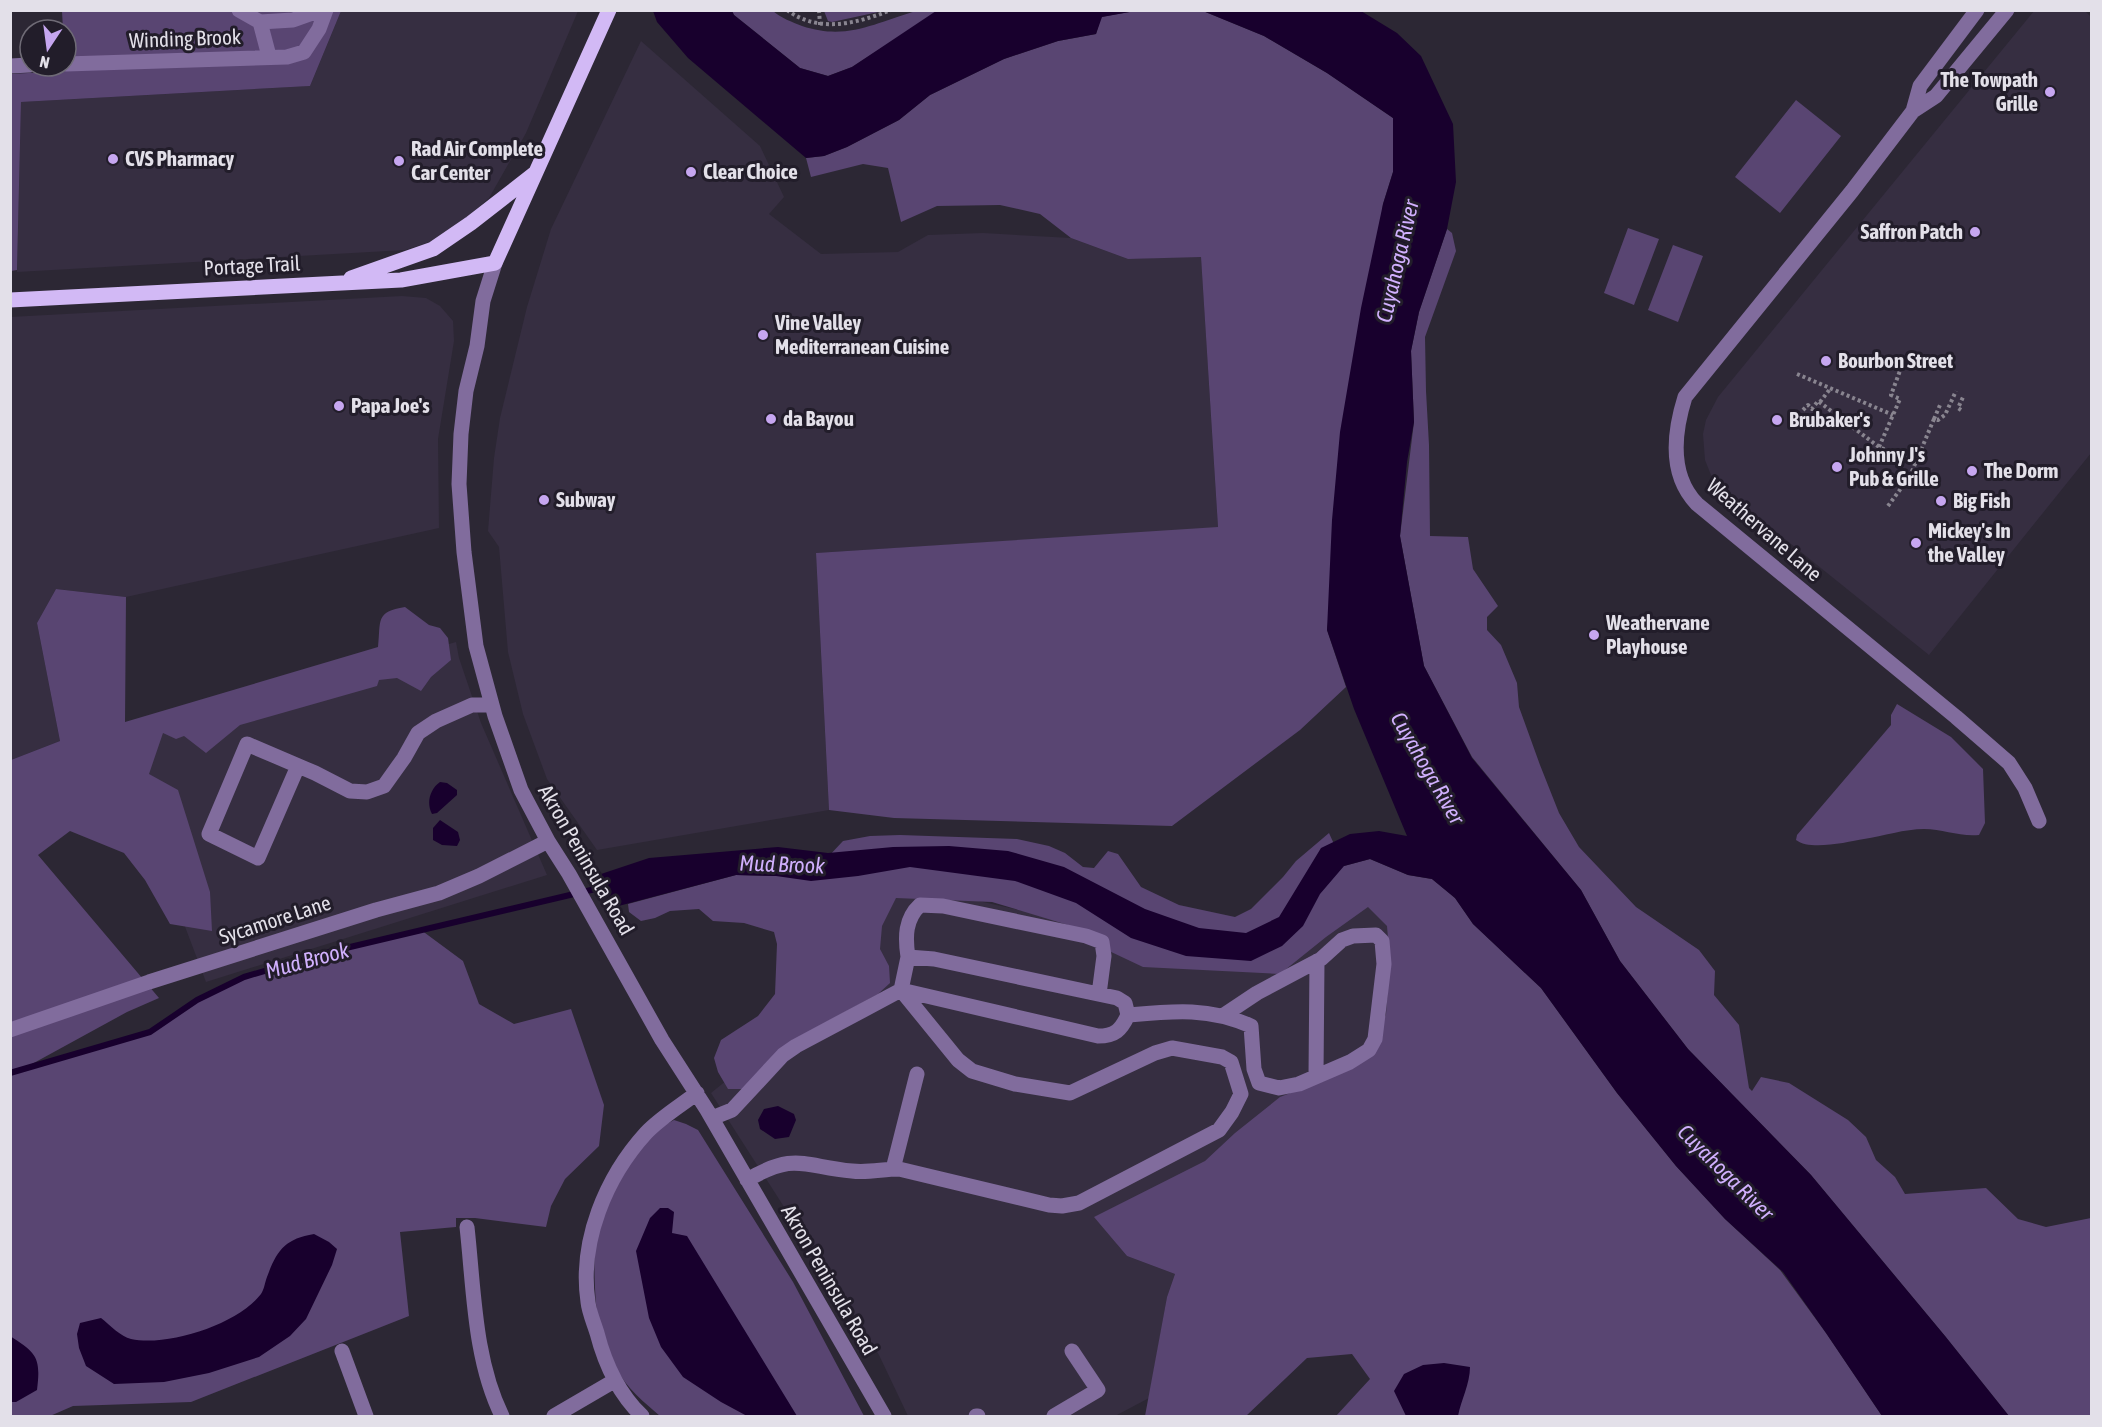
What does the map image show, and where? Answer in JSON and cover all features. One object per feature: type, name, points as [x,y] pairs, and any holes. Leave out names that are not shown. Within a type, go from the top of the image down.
[{"type":"main road","points":[[495,263],[539,170],[609,10]]},
{"type":"main road","points":[[334,284],[433,249],[471,223],[539,170]]},
{"type":"main road","name":"Portage Trail","points":[[10,300],[401,280],[495,263]]},
{"type":"street","points":[[239,10],[260,22],[293,20],[321,10]]},
{"type":"street","name":"Winding Brook","points":[[78,64],[288,57],[304,52],[319,29],[326,10]]},
{"type":"street","name":"Weathervane Lane","points":[[1913,111],[1920,86],[1977,10]]},
{"type":"street","name":"Weathervane Lane","points":[[2004,12],[1936,96],[1913,111],[1852,191],[1685,398],[1678,417],[1675,441],[1677,463],[1685,484],[1697,504],[1956,717],[2008,763],[2025,788],[2039,821]]},
{"type":"street","points":[[260,22],[269,56]]},
{"type":"street","points":[[1939,59],[1956,73]]},
{"type":"street","name":"Akron Peninsula Road","points":[[495,263],[483,301],[477,346],[466,391],[459,484],[464,552],[476,646],[492,705],[521,790],[549,842],[662,1040],[697,1094],[884,1416]]},
{"type":"street","points":[[298,766],[258,858],[209,834],[247,744],[298,766],[350,791],[367,792],[384,786],[418,733],[436,721],[472,705],[492,705]]},
{"type":"street","name":"Sycamore Lane","points":[[10,1030],[149,982],[439,892],[479,876],[549,842]]},
{"type":"street","points":[[901,990],[908,957],[907,925],[912,913],[920,905],[943,906],[1086,936],[1102,942],[1104,956],[1099,994]]},
{"type":"street","points":[[1128,1015],[1181,1010],[1224,1016],[1230,1016],[1251,1026],[1254,1069],[1259,1083],[1279,1088],[1299,1084],[1350,1062],[1369,1050],[1375,1039],[1384,964],[1382,940],[1376,935],[1353,936],[1342,940],[1317,961],[1257,993],[1224,1016]]},
{"type":"street","points":[[711,1118],[732,1110],[783,1055],[796,1046],[901,990],[1098,1036],[1110,1036],[1123,1026],[1128,1015],[1125,1003],[1117,998],[934,959],[908,957]]},
{"type":"street","points":[[1316,1076],[1317,961]]},
{"type":"street","points":[[747,1180],[782,1163],[800,1162],[869,1172],[893,1169],[1049,1205],[1062,1206],[1079,1203],[1219,1130],[1241,1094],[1231,1062],[1222,1057],[1172,1048],[1155,1053],[1070,1093],[1015,1084],[972,1071],[958,1060],[901,990]]},
{"type":"street","points":[[893,1169],[917,1074]]},
{"type":"street","points":[[642,1416],[614,1381],[603,1356],[588,1302],[587,1261],[595,1224],[608,1187],[624,1160],[647,1131],[697,1094]]},
{"type":"street","points":[[467,1227],[480,1340],[488,1381],[502,1416]]},
{"type":"street","points":[[342,1351],[366,1416]]},
{"type":"street","points":[[1054,1416],[1098,1390],[1072,1351]]},
{"type":"street","points":[[554,1416],[614,1381]]},
{"type":"path","points":[[787,10],[792,15],[820,25],[842,25],[865,21],[891,10]]},
{"type":"path","points":[[819,10],[820,25]]},
{"type":"path","points":[[1880,447],[1900,399],[1891,395],[1901,368]]},
{"type":"path","points":[[1797,374],[1893,414]]},
{"type":"path","points":[[1803,410],[1808,405],[1812,409],[1830,389]]},
{"type":"path","points":[[1934,419],[1938,420],[1945,414],[1956,391]]},
{"type":"path","points":[[1951,402],[1960,408],[1964,394]]},
{"type":"path","points":[[1820,402],[1880,447],[1916,464]]},
{"type":"path","points":[[1888,506],[1903,488],[1916,464],[1940,405]]},
{"type":"shaded area","points":[[918,10],[939,11],[852,67],[828,76],[800,68],[732,11],[773,11],[802,26],[833,32],[860,29]]},
{"type":"shaded area","points":[[62,11],[341,11],[310,86],[21,102],[17,270],[11,271],[10,74],[18,74],[18,78],[78,78],[78,18],[62,18]]},
{"type":"shaded area","points":[[341,11],[578,11],[526,133],[489,198],[445,237],[405,250],[17,272],[21,102],[310,86]]},
{"type":"shaded area","points":[[824,11],[883,11],[832,22],[828,21]]},
{"type":"shaded area","points":[[1135,11],[1203,11],[1264,36],[1327,73],[1393,118],[1393,172],[1383,204],[1327,630],[1346,687],[1300,730],[1172,826],[894,818],[829,810],[816,553],[1218,527],[1201,257],[1128,259],[1071,238],[1040,214],[1000,205],[937,206],[901,222],[888,168],[863,164],[811,177],[806,158],[824,156],[847,147],[899,120],[930,95],[1004,59],[1058,41],[1096,34],[1101,17]]},
{"type":"shaded area","points":[[2034,11],[2085,11],[2091,17],[2091,453],[1929,655],[1724,490],[1711,475],[1705,460],[1703,434],[1706,420],[1718,397]]},
{"type":"shaded area","points":[[641,41],[760,146],[784,197],[769,214],[821,254],[898,252],[928,235],[983,233],[1071,238],[1128,259],[1201,256],[1218,528],[816,553],[829,810],[597,850],[547,779],[523,714],[508,652],[499,547],[488,531],[500,418],[527,307],[551,229]]},
{"type":"shaded area","points":[[1796,100],[1841,136],[1780,213],[1735,177]]},
{"type":"shaded area","points":[[1628,228],[1659,239],[1634,305],[1604,293]]},
{"type":"shaded area","points":[[1447,229],[1452,233],[1456,251],[1425,337],[1430,536],[1468,537],[1473,569],[1498,606],[1487,617],[1487,630],[1501,645],[1517,683],[1519,707],[1559,813],[1579,847],[1636,907],[1699,950],[1715,971],[1714,995],[1739,1025],[1749,1088],[1752,1091],[1761,1077],[1789,1083],[1848,1120],[1866,1137],[1876,1160],[1895,1177],[1905,1194],[1986,1188],[2018,1219],[2046,1227],[2091,1218],[2091,1416],[2009,1416],[1811,1175],[1688,1049],[1620,961],[1581,890],[1472,757],[1424,666],[1400,536],[1414,422],[1411,351],[1419,312]]},
{"type":"shaded area","points":[[1673,245],[1703,256],[1678,322],[1648,310]]},
{"type":"shaded area","points":[[402,296],[426,298],[440,306],[453,321],[454,341],[438,439],[439,528],[126,597],[56,589],[37,623],[60,741],[11,760],[10,317]]},
{"type":"shaded area","points":[[56,589],[126,597],[125,722],[378,647],[381,619],[395,609],[405,607],[429,625],[440,628],[448,638],[451,660],[431,677],[421,691],[397,678],[379,680],[377,686],[240,725],[206,753],[184,736],[176,739],[163,733],[149,774],[178,790],[210,892],[212,931],[170,924],[145,880],[124,853],[70,831],[38,855],[159,998],[127,1012],[21,1070],[150,1032],[197,1000],[244,977],[329,952],[421,930],[463,961],[479,1004],[514,1024],[571,1009],[604,1105],[599,1146],[565,1179],[551,1206],[546,1227],[475,1218],[456,1218],[456,1227],[400,1232],[409,1316],[191,1402],[73,1406],[50,1416],[11,1416],[11,760],[60,741],[37,623]]},
{"type":"shaded area","points":[[456,642],[459,658],[481,723],[547,875],[206,982],[114,739]]},
{"type":"shaded area","points":[[1897,704],[1951,737],[1983,769],[1985,823],[1979,835],[1917,829],[1829,845],[1810,845],[1796,840],[1797,835],[1891,725],[1891,715]]},
{"type":"shaded area","points":[[1329,833],[1344,866],[1370,859],[1408,875],[1432,879],[1455,898],[1473,924],[1541,988],[1617,1093],[1676,1166],[1725,1219],[1780,1270],[1882,1416],[1336,1416],[1370,1379],[1352,1354],[1307,1358],[1246,1416],[1145,1416],[1167,1297],[1175,1274],[1127,1256],[1094,1217],[1205,1161],[1235,1133],[1280,1097],[1319,1082],[1373,1051],[1386,1014],[1390,962],[1387,926],[1368,907],[1280,974],[1143,967],[1107,950],[1068,925],[992,902],[896,898],[882,926],[880,949],[889,966],[890,983],[878,994],[797,1038],[745,1089],[728,1089],[718,1072],[714,1058],[721,1040],[758,1016],[775,994],[777,944],[774,932],[744,923],[713,921],[699,909],[670,911],[641,921],[629,912],[628,904],[736,875],[812,874],[843,841],[870,836],[900,835],[1017,839],[1049,846],[1065,853],[1083,867],[1094,868],[1108,851],[1118,854],[1141,887],[1179,905],[1235,917],[1251,909],[1296,861]]},
{"type":"shaded area","points":[[883,880],[1264,964],[1359,908],[1389,899],[1395,961],[1383,1120],[1117,1244],[1127,1256],[1175,1274],[1167,1297],[1149,1398],[1115,1416],[908,1416],[879,1355],[711,1093],[780,1037]]},
{"type":"shaded area","points":[[674,1120],[698,1130],[793,1282],[864,1416],[660,1416],[625,1383],[607,1346],[597,1312],[594,1274],[596,1244],[606,1209],[622,1173],[645,1142]]},
{"type":"water","points":[[653,11],[732,11],[800,68],[828,76],[852,67],[936,11],[1135,11],[1102,17],[1096,34],[1058,41],[1004,59],[930,95],[899,120],[847,147],[824,156],[806,158],[688,58],[657,22]]},
{"type":"water","name":"Cuyahoga River","points":[[1203,11],[1361,11],[1397,33],[1421,56],[1453,124],[1456,182],[1447,229],[1419,312],[1411,351],[1414,422],[1407,462],[1400,536],[1424,666],[1472,758],[1581,890],[1620,961],[1688,1049],[1811,1175],[2009,1416],[1882,1416],[1783,1272],[1725,1219],[1676,1166],[1617,1093],[1541,988],[1473,924],[1455,898],[1432,879],[1408,875],[1370,859],[1344,866],[1320,894],[1303,926],[1282,946],[1251,961],[1186,956],[1131,938],[1076,903],[1015,881],[910,867],[811,881],[776,876],[736,875],[611,908],[595,876],[649,858],[778,847],[828,853],[893,847],[949,846],[1008,851],[1064,867],[1145,909],[1199,928],[1246,933],[1279,917],[1321,848],[1350,834],[1379,831],[1407,836],[1354,709],[1327,630],[1332,520],[1340,432],[1361,308],[1383,204],[1393,172],[1393,118],[1327,73],[1264,36]]},
{"type":"water","points":[[440,782],[447,783],[457,790],[457,795],[437,813],[432,814],[429,805],[430,796]]},
{"type":"water","points":[[440,820],[458,832],[460,840],[457,846],[442,845],[433,840],[433,828]]},
{"type":"water","points":[[778,1106],[794,1114],[796,1120],[789,1137],[775,1139],[760,1129],[758,1120],[764,1109]]},
{"type":"water","points":[[660,1208],[668,1208],[674,1212],[672,1233],[687,1236],[797,1416],[747,1416],[683,1377],[661,1347],[649,1318],[636,1251],[650,1218]]},
{"type":"water","points":[[314,1234],[337,1249],[332,1265],[306,1319],[290,1336],[259,1357],[209,1373],[164,1382],[114,1384],[86,1366],[79,1348],[77,1334],[80,1323],[101,1318],[127,1338],[146,1341],[182,1336],[220,1324],[250,1305],[262,1292],[274,1260],[283,1247],[296,1239]]},
{"type":"water","points":[[10,1336],[31,1352],[35,1357],[38,1370],[37,1390],[16,1402],[11,1402]]},
{"type":"water","points":[[1444,1363],[1470,1367],[1469,1380],[1458,1416],[1406,1416],[1394,1391],[1404,1374],[1423,1365]]},
{"type":"waterway","name":"Mud Brook","points":[[10,1073],[150,1032],[197,1000],[244,977],[329,952],[608,886]]},
{"type":"place","name":"The Towpath Grille","points":[[2050,92]]},
{"type":"place","name":"CVS Pharmacy","points":[[113,159]]},
{"type":"place","name":"Rad Air Complete Car Center","points":[[399,161]]},
{"type":"place","name":"Clear Choice","points":[[691,172]]},
{"type":"place","name":"Saffron Patch","points":[[1975,232]]},
{"type":"place","name":"Vine Valley Mediterranean Cuisine","points":[[763,335]]},
{"type":"place","name":"Bourbon Street","points":[[1826,361]]},
{"type":"place","name":"Papa Joe's","points":[[339,406]]},
{"type":"place","name":"da Bayou","points":[[771,419]]},
{"type":"place","name":"Brubaker's","points":[[1777,420]]},
{"type":"place","name":"Johnny J's Pub & Grille","points":[[1837,467]]},
{"type":"place","name":"The Dorm","points":[[1972,471]]},
{"type":"place","name":"Subway","points":[[544,500]]},
{"type":"place","name":"Big Fish","points":[[1941,501]]},
{"type":"place","name":"Mickey's In the Valley","points":[[1916,543]]},
{"type":"place","name":"Weathervane Playhouse","points":[[1594,635]]}]
